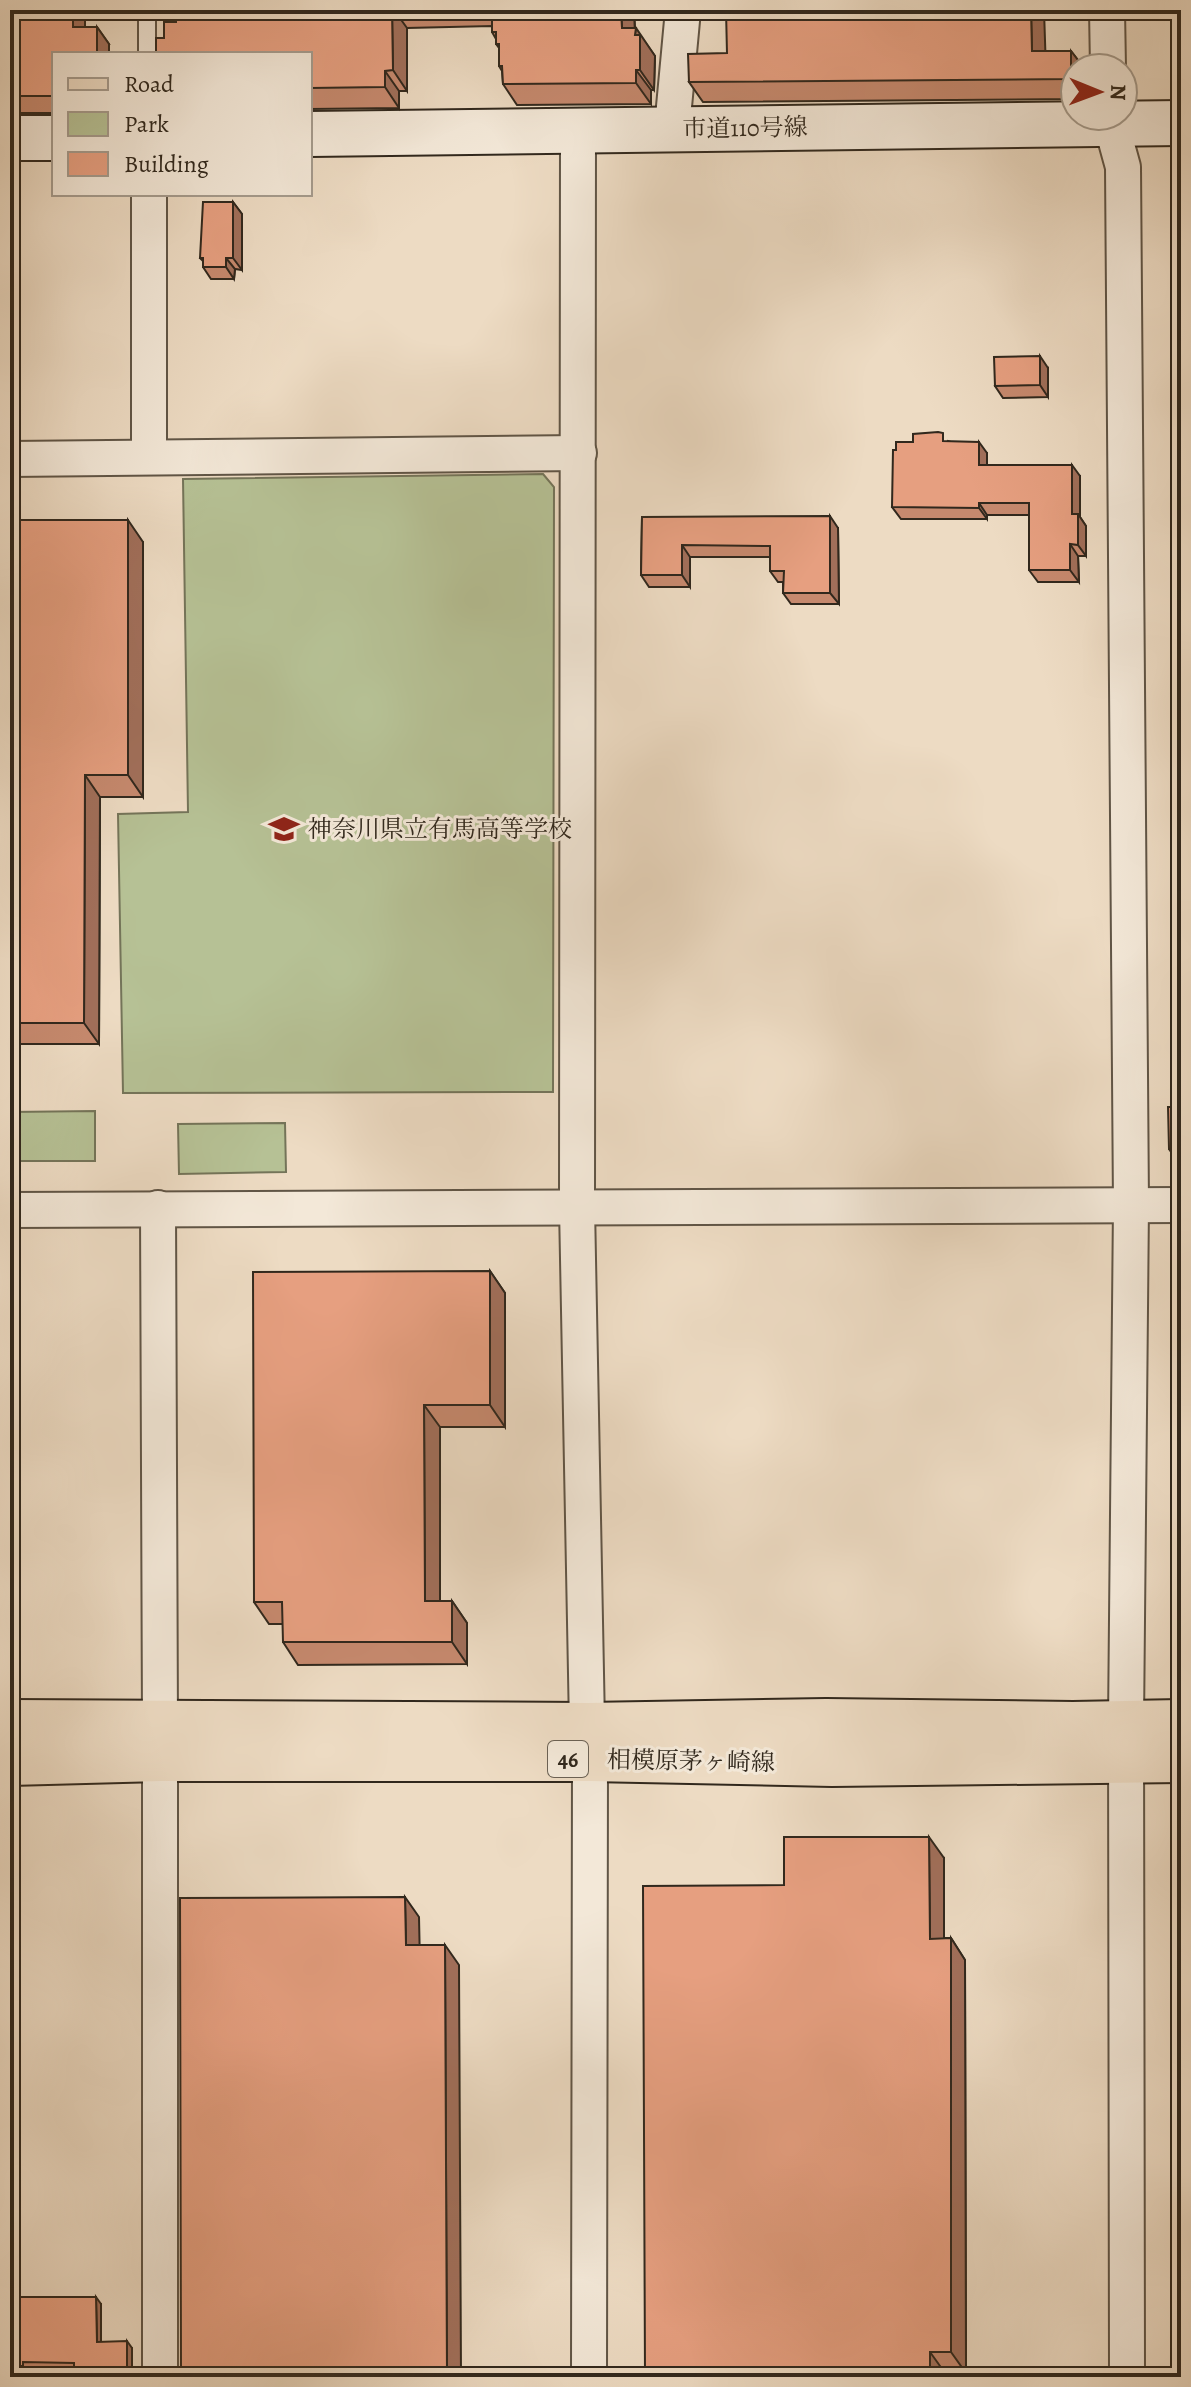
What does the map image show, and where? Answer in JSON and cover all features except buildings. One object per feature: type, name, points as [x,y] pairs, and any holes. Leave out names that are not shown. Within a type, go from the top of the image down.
[{"type":"main road","name":"相模原茅ヶ崎線","points":[[10,1722],[160,1760]]},
{"type":"main road","name":"相模原茅ヶ崎線","points":[[10,1763],[160,1760],[589,1742],[832,1764],[1126,1742],[1181,1722]]},
{"type":"main road","name":"相模原茅ヶ崎線","points":[[1126,1742],[1181,1760]]},
{"type":"street","points":[[672,128],[683,10]]},
{"type":"street","points":[[1107,10],[1108,52]]},
{"type":"street","name":"市道110号線","points":[[312,134],[1059,121]]},
{"type":"street","name":"市道110号線","points":[[1139,121],[1181,123]]},
{"type":"street","points":[[578,130],[577,1207],[589,1742],[589,2377]]},
{"type":"street","points":[[1113,132],[1123,167],[1131,1205],[1126,1742],[1127,2377]]},
{"type":"street","points":[[10,138],[52,138]]},
{"type":"street","points":[[149,196],[149,457]]},
{"type":"street","points":[[10,459],[579,453]]},
{"type":"street","points":[[10,1210],[1181,1205]]},
{"type":"street","points":[[158,1208],[160,2377]]},
{"type":"lane","points":[[147,10],[147,52]]},
{"type":"green space","name":"神奈川県立有馬高等学校","points":[[543,474],[554,487],[553,1092],[123,1093],[118,814],[188,812],[183,479]]},
{"type":"green space","points":[[95,1111],[95,1161],[10,1161],[10,1112]]},
{"type":"green space","points":[[285,1123],[286,1172],[179,1174],[178,1124]]},
{"type":"place","name":"神奈川県立有馬高等学校","points":[[284,829]]}]
